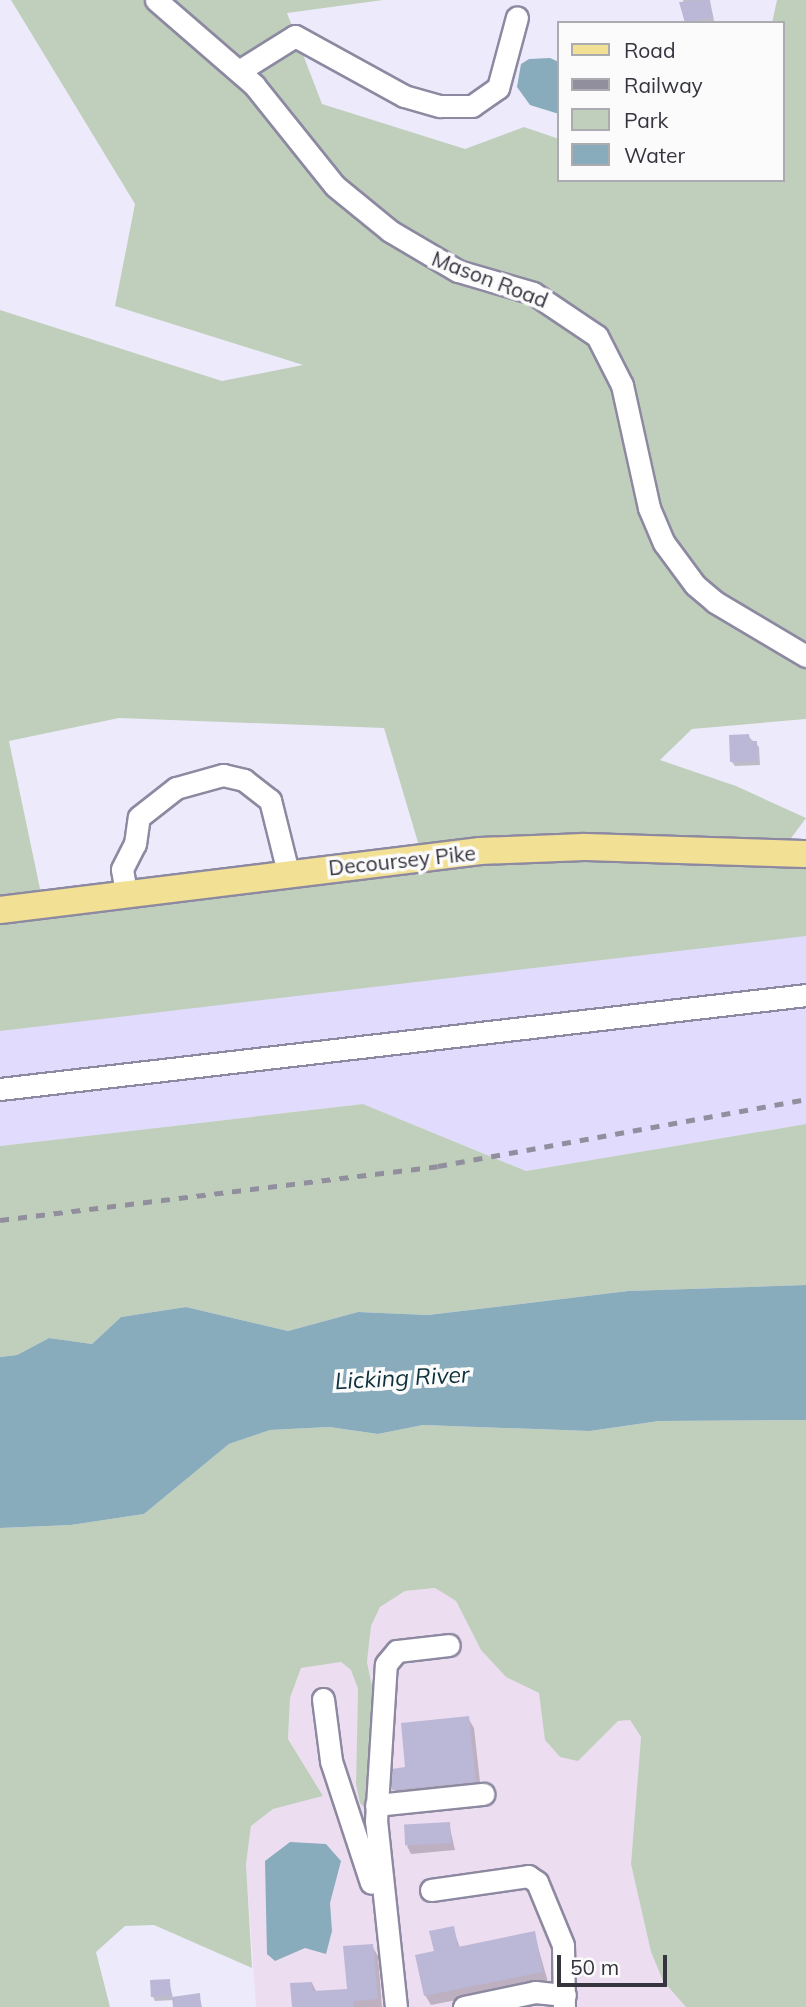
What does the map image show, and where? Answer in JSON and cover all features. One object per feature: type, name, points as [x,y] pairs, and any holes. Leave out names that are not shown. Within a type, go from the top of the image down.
[{"type":"main road","name":"Decoursey Pike","points":[[0,910],[288,872],[480,851],[584,847],[806,854]]},
{"type":"street","name":"Mason Road","points":[[156,0],[239,71],[335,186],[390,231],[458,271],[544,299],[597,336],[622,385],[649,508],[677,563],[715,602],[806,656]]},
{"type":"street","points":[[239,71],[295,36],[404,96],[440,106],[472,106],[498,88],[517,17]]},
{"type":"street","points":[[126,892],[122,869],[135,844],[139,817],[177,788],[223,775],[244,780],[270,800],[288,872]]},
{"type":"street","points":[[0,1090],[806,995]]},
{"type":"street","points":[[396,2007],[376,1805],[389,1656],[397,1651],[449,1645]]},
{"type":"street","points":[[323,1699],[331,1761],[372,1886],[384,2007]]},
{"type":"street","points":[[376,1805],[483,1794]]},
{"type":"street","points":[[432,1891],[528,1876],[537,1882],[563,1945],[565,2001],[535,1992],[464,2007]]},
{"type":"shaded area","points":[[806,854],[806,1124],[526,1171],[363,1104],[0,1146],[0,910]]},
{"type":"shaded area","points":[[435,1588],[456,1601],[481,1650],[506,1677],[539,1693],[543,1714],[602,1736],[618,1721],[630,1720],[641,1737],[631,1864],[651,1952],[663,1981],[686,2007],[256,2007],[246,1864],[251,1826],[273,1809],[323,1796],[288,1739],[290,1698],[301,1668],[341,1662],[351,1670],[358,1689],[356,1784],[377,1711],[367,1662],[371,1626],[380,1607],[405,1591]]},
{"type":"green space","points":[[11,0],[383,0],[287,13],[322,104],[465,149],[524,127],[558,139],[558,182],[785,182],[785,21],[772,21],[777,0],[806,0],[806,719],[692,729],[660,760],[736,786],[806,818],[780,853],[806,854],[806,936],[0,1031],[0,310],[222,381],[303,365],[115,306],[135,204]],"holes":[[[119,718],[384,728],[422,856],[43,903],[9,741]]]},
{"type":"green space","points":[[363,1104],[526,1171],[806,1124],[806,1285],[628,1291],[428,1315],[358,1312],[288,1331],[186,1307],[121,1317],[92,1344],[49,1338],[17,1355],[0,1357],[0,1146]]},
{"type":"green space","points":[[806,1420],[806,2007],[686,2007],[663,1981],[651,1952],[631,1864],[641,1737],[630,1720],[618,1721],[578,1761],[560,1757],[545,1740],[539,1693],[506,1677],[481,1650],[456,1601],[435,1588],[405,1591],[380,1607],[371,1626],[367,1662],[377,1711],[367,1810],[360,1803],[356,1784],[358,1689],[351,1670],[341,1662],[301,1668],[290,1698],[288,1739],[323,1796],[273,1809],[251,1826],[246,1864],[252,1968],[154,1925],[125,1926],[96,1952],[110,2007],[0,2007],[0,1528],[71,1525],[144,1514],[229,1444],[270,1430],[329,1427],[378,1434],[423,1425],[590,1431],[659,1421]]},
{"type":"water","points":[[550,58],[558,62],[558,114],[530,105],[517,87],[521,64],[529,59]]},
{"type":"water","name":"Licking River","points":[[806,1285],[806,1420],[659,1421],[590,1431],[423,1425],[378,1434],[329,1427],[270,1430],[229,1444],[144,1514],[71,1525],[0,1528],[0,1357],[17,1355],[49,1338],[92,1344],[121,1317],[186,1307],[288,1331],[358,1312],[428,1315],[628,1291]]},
{"type":"water","points":[[290,1842],[326,1844],[341,1861],[330,1903],[332,1931],[326,1954],[305,1948],[275,1961],[267,1954],[265,1861]]},
{"type":"building","points":[[708,0],[713,17],[684,21],[679,2]]},
{"type":"building","points":[[749,734],[750,741],[757,741],[758,761],[730,762],[729,735]]},
{"type":"building","points":[[469,1716],[476,1782],[392,1790],[392,1769],[405,1767],[401,1723]]},
{"type":"building","points":[[450,1822],[451,1843],[405,1845],[404,1824]]},
{"type":"building","points":[[454,1926],[458,1947],[535,1931],[543,1972],[424,1996],[415,1955],[434,1951],[429,1931]]},
{"type":"building","points":[[373,1944],[378,1999],[353,2001],[354,2007],[292,2007],[290,1983],[312,1982],[313,1991],[347,1989],[343,1946]]},
{"type":"building","points":[[170,1979],[171,1996],[151,1997],[150,1980]]},
{"type":"building","points":[[200,1993],[201,2007],[173,2007],[172,1997]]},
{"type":"railway","points":[[0,1220],[438,1166],[806,1099]]}]
